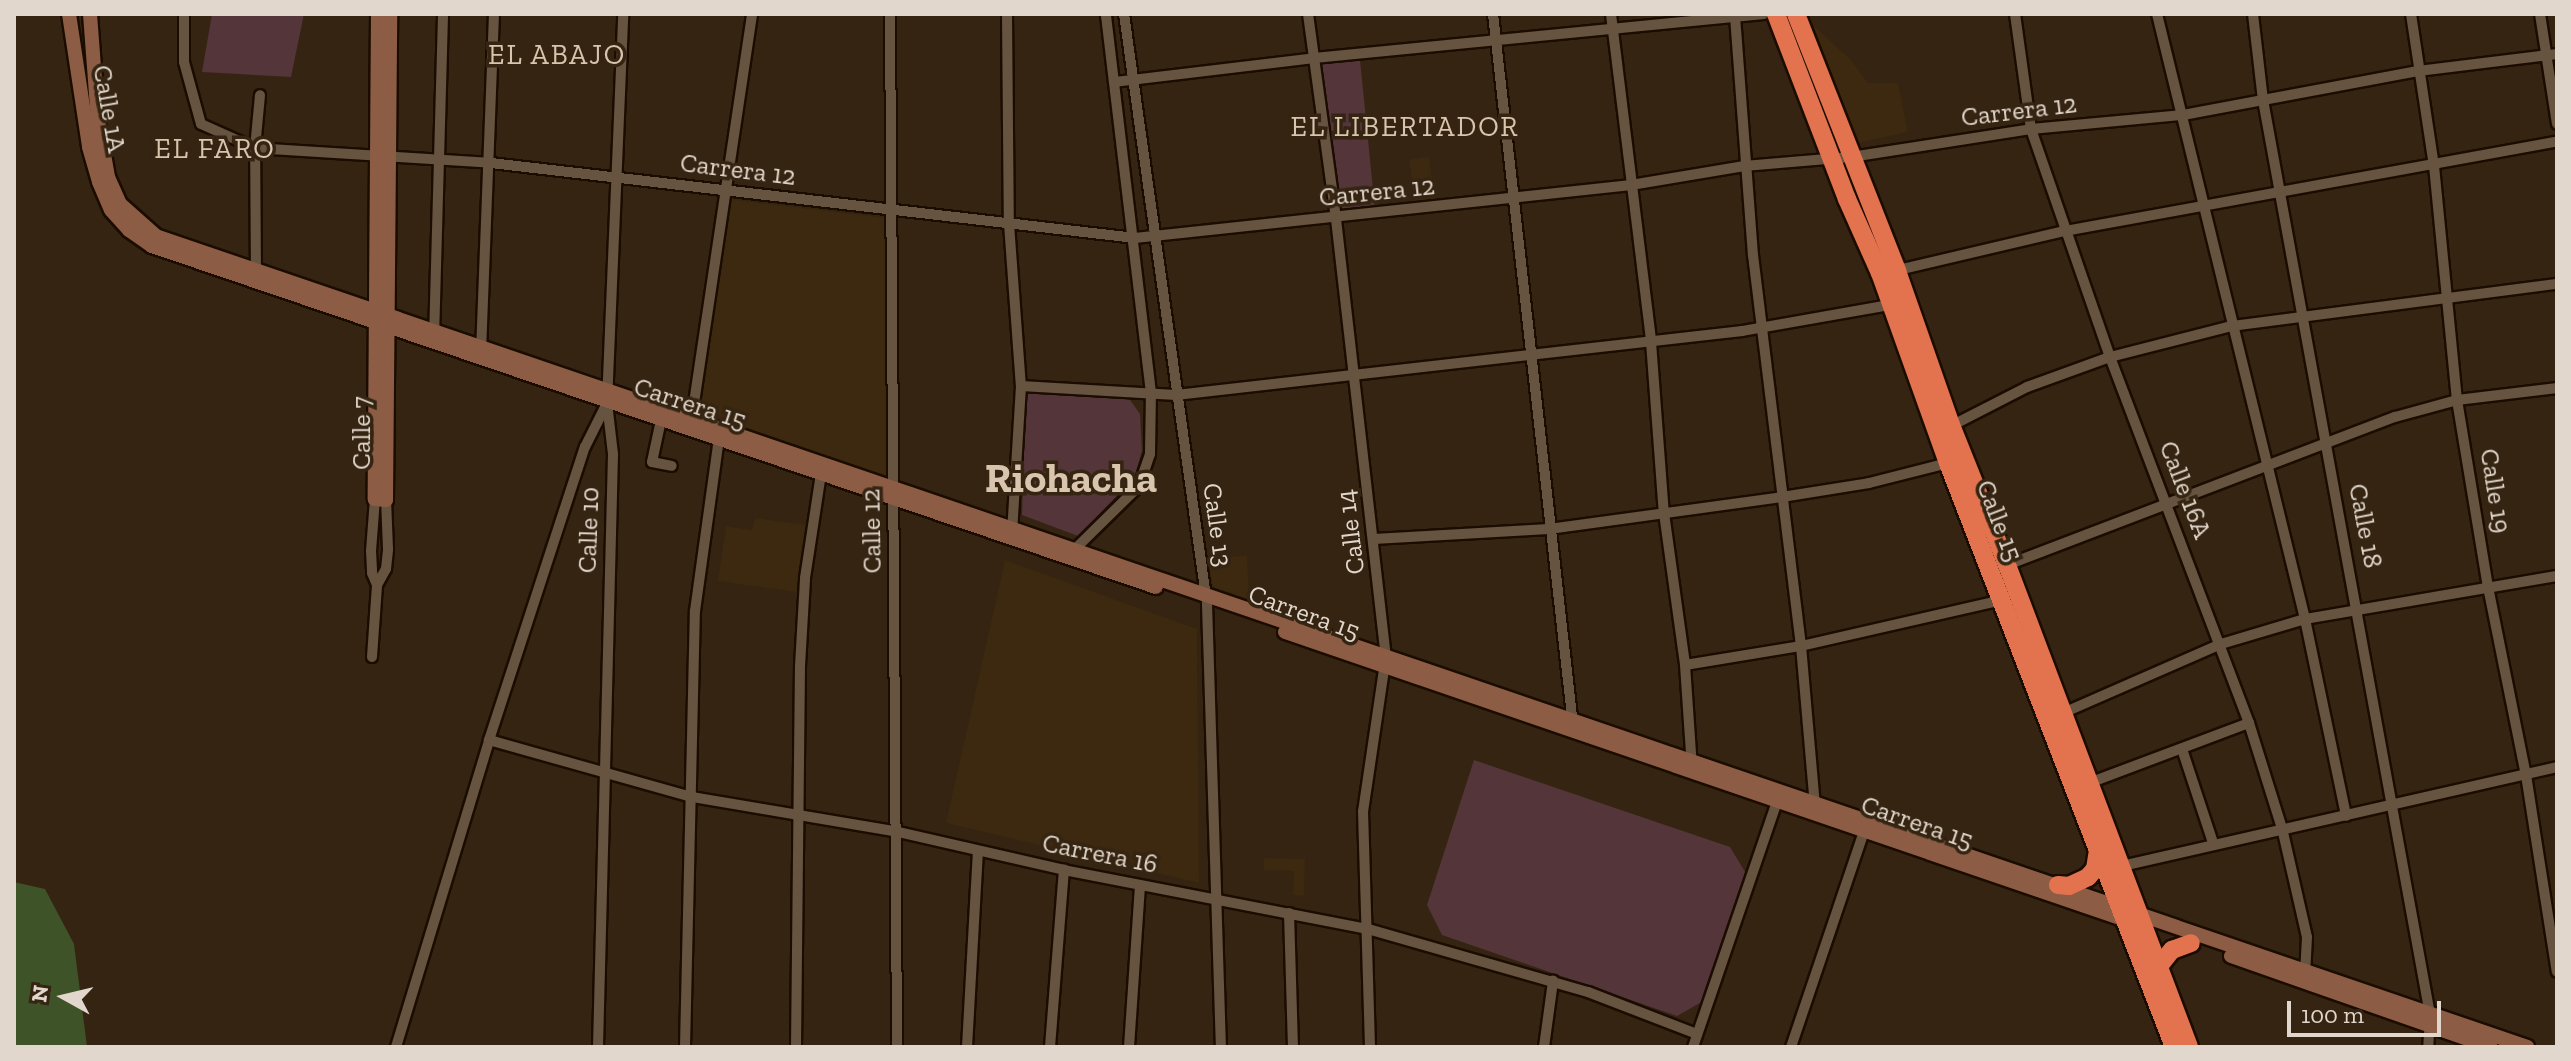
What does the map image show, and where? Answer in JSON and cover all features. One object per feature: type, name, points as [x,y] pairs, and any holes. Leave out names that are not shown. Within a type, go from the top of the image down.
[{"type":"highway","name":"Calle 15","points":[[1776,14],[1831,158],[1889,272],[1889,305],[2007,565],[2122,866],[2133,918],[2174,1047]]},
{"type":"highway","name":"Calle 15","points":[[1796,14],[1851,157],[1944,430],[1948,463],[2098,848],[2159,966],[2189,1047]]},
{"type":"highway","points":[[2058,885],[2069,886],[2088,877],[2095,869],[2098,848]]},
{"type":"highway","points":[[2159,966],[2172,950],[2191,943]]},
{"type":"main road","name":"Calle 1A","points":[[69,14],[89,147],[115,207]]},
{"type":"main road","name":"Calle 1A","points":[[90,14],[98,120],[115,207]]},
{"type":"main road","name":"Calle 7","points":[[378,14],[384,158]]},
{"type":"main road","name":"Calle 7","points":[[380,499],[384,158],[390,14]]},
{"type":"main road","points":[[75,58],[93,55]]},
{"type":"main road","name":"Carrera 15","points":[[115,207],[129,230],[152,246],[381,318],[608,397],[661,420],[690,424],[719,439],[821,474],[894,493],[2430,1020],[2527,1047]]},
{"type":"main road","points":[[608,397],[894,493]]},
{"type":"main road","name":"Carrera 15","points":[[1012,534],[1075,549],[1206,599]]},
{"type":"main road","name":"Carrera 15","points":[[1692,768],[1777,802],[1814,808]]},
{"type":"main road","name":"Carrera 15","points":[[1866,826],[2058,885],[2191,943],[2305,977]]},
{"type":"main road","name":"Carrera 15","points":[[2430,1020],[2491,1047]]},
{"type":"street","name":"Carrera 12","points":[[184,14],[184,62],[201,124],[255,148],[491,163],[1135,238],[1336,219],[1631,185],[1744,166],[1851,157],[2031,129],[2183,115],[2418,71],[2551,55]]},
{"type":"street","points":[[434,337],[443,14]]},
{"type":"street","points":[[481,353],[491,163],[494,14]]},
{"type":"street","name":"Calle 10","points":[[598,1047],[613,454],[608,397],[623,14]]},
{"type":"street","points":[[690,424],[752,14]]},
{"type":"street","name":"Calle 12","points":[[890,14],[897,1047]]},
{"type":"street","points":[[1007,14],[1009,224],[1021,386],[1012,534]]},
{"type":"street","points":[[1075,549],[1139,486],[1150,454],[1151,393],[1106,14]]},
{"type":"street","name":"Calle 13","points":[[1124,14],[1206,599],[1221,1047]]},
{"type":"street","name":"Calle 14","points":[[1308,14],[1336,219],[1386,662],[1363,811],[1370,1047]]},
{"type":"street","points":[[1493,14],[1572,726]]},
{"type":"street","points":[[1611,14],[1651,342],[1664,513],[1685,665],[1692,768]]},
{"type":"street","points":[[1114,82],[1314,58],[1764,14]]},
{"type":"street","name":"Calle 16A","points":[[2015,14],[2031,129],[2110,357],[2221,644],[2282,828],[2304,914],[2307,937],[2305,977]]},
{"type":"street","points":[[2157,14],[2305,619],[2346,816]]},
{"type":"street","name":"Calle 18","points":[[2253,14],[2263,100],[2359,609],[2430,1020],[2428,1047]]},
{"type":"street","name":"Calle 19","points":[[2411,14],[2434,166],[2457,400],[2488,587],[2526,775],[2557,972]]},
{"type":"street","points":[[2540,14],[2551,55],[2557,124]]},
{"type":"street","points":[[1735,16],[1744,166],[1801,646],[1814,808]]},
{"type":"street","points":[[256,277],[255,148],[260,95]]},
{"type":"street","points":[[1889,272],[2065,231],[2557,142]]},
{"type":"street","points":[[1944,430],[2027,387],[2110,357],[2232,326],[2557,284]]},
{"type":"street","points":[[1021,386],[1176,395],[1763,328],[1889,305]]},
{"type":"street","points":[[2007,565],[2167,501],[2395,417],[2457,400],[2557,388]]},
{"type":"street","points":[[396,1047],[489,740],[585,447],[608,397]]},
{"type":"street","points":[[661,420],[652,462],[672,466]]},
{"type":"street","points":[[585,447],[601,438],[608,442],[613,454]]},
{"type":"street","points":[[685,1047],[695,611],[719,439]]},
{"type":"street","points":[[1374,539],[1549,529],[1869,483],[1948,463]]},
{"type":"street","points":[[796,1047],[797,815],[805,578],[821,474]]},
{"type":"street","points":[[372,657],[377,585],[386,569],[380,499]]},
{"type":"street","points":[[377,585],[372,573],[371,551],[380,499]]},
{"type":"street","points":[[2063,713],[2221,644],[2305,619],[2557,576]]},
{"type":"street","points":[[1685,665],[1801,646],[2002,600]]},
{"type":"street","points":[[2089,783],[2249,723]]},
{"type":"street","name":"Carrera 16","points":[[489,740],[604,775],[692,797],[894,831],[1064,870],[1368,929],[1553,981],[1706,1047]]},
{"type":"street","points":[[2182,749],[2213,843]]},
{"type":"street","points":[[2122,866],[2557,767]]},
{"type":"street","points":[[1695,1041],[1777,802]]},
{"type":"street","points":[[1791,1047],[1866,826]]},
{"type":"street","points":[[967,1047],[978,851]]},
{"type":"street","points":[[1050,1047],[1064,870]]},
{"type":"street","points":[[1129,1047],[1140,885]]},
{"type":"street","points":[[1289,913],[1293,1047]]},
{"type":"street","points":[[1544,1047],[1553,981]]},
{"type":"shaded area","points":[[212,14],[304,14],[291,77],[202,72]]},
{"type":"shaded area","points":[[1813,25],[1851,60],[1868,83],[1898,83],[1908,132],[1858,143]]},
{"type":"shaded area","points":[[1350,57],[1360,60],[1375,209],[1340,214],[1321,59]]},
{"type":"shaded area","points":[[1429,157],[1435,201],[1415,203],[1409,160]]},
{"type":"shaded area","points":[[727,199],[886,218],[886,477],[696,414]]},
{"type":"shaded area","points":[[1026,392],[1128,397],[1140,414],[1142,451],[1134,478],[1078,536],[1022,515]]},
{"type":"shaded area","points":[[755,518],[807,525],[797,592],[718,581],[726,526],[752,530]]},
{"type":"shaded area","points":[[1247,555],[1249,600],[1213,587],[1208,560]]},
{"type":"shaded area","points":[[1005,560],[1197,629],[1199,883],[946,823]]},
{"type":"shaded area","points":[[1474,760],[1730,847],[1747,875],[1707,999],[1677,1016],[1442,935],[1427,905]]},
{"type":"shaded area","points":[[1264,858],[1305,859],[1304,896],[1293,895],[1294,871],[1264,870]]},
{"type":"shaded area","points":[[14,882],[45,889],[74,944],[87,1047],[14,1047]]},
{"type":"district","name":"EL ABAJO","points":[[557,55]]},
{"type":"district","name":"EL LIBERTADOR","points":[[1405,127]]},
{"type":"district","name":"EL FARO","points":[[215,149]]},
{"type":"district","name":"Riohacha","points":[[1071,478]]}]
